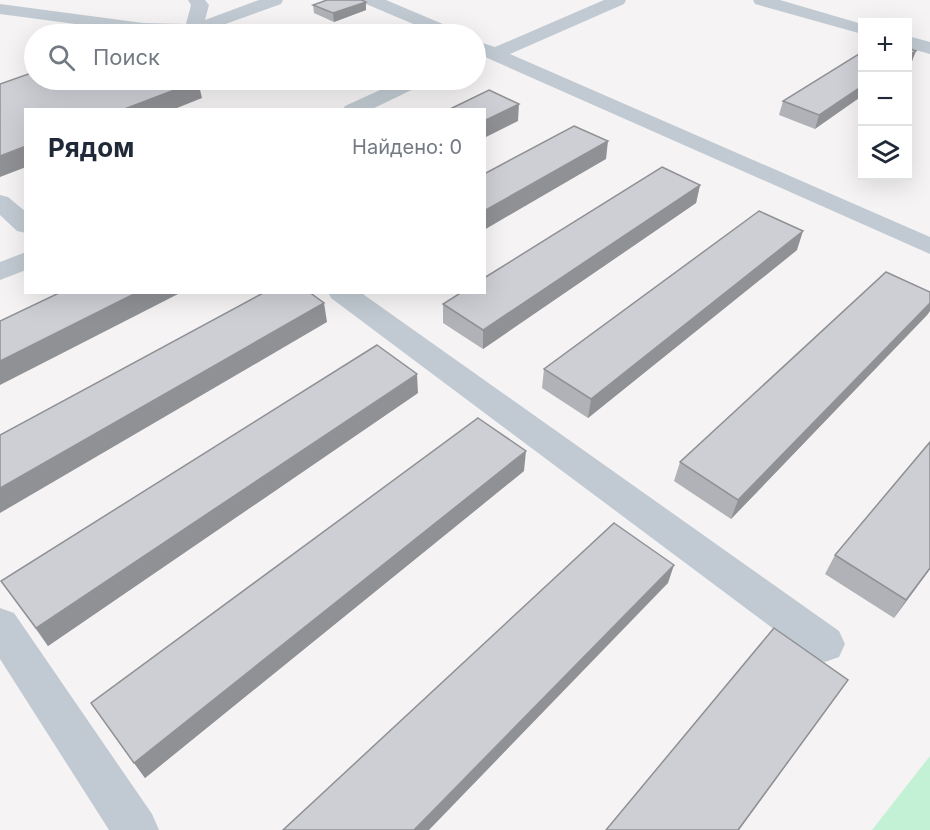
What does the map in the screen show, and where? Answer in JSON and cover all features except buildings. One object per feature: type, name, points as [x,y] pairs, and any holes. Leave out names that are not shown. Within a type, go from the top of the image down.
[{"type":"lane","points":[[195,24],[200,5],[196,0]]},
{"type":"lane","points":[[210,24],[276,0]]},
{"type":"lane","points":[[372,0],[428,24]]},
{"type":"lane","points":[[486,49],[618,0]]},
{"type":"lane","points":[[761,0],[858,28]]},
{"type":"lane","points":[[0,9],[95,24]]},
{"type":"lane","points":[[912,43],[930,48]]},
{"type":"lane","points":[[486,52],[930,246]]},
{"type":"lane","points":[[356,108],[395,90]]},
{"type":"lane","points":[[0,202],[24,224]]},
{"type":"lane","points":[[0,272],[24,261]]},
{"type":"lane","points":[[344,294],[825,644]]},
{"type":"lane","points":[[0,625],[136,830]]},
{"type":"green space","points":[[930,756],[930,830],[872,830]]}]
